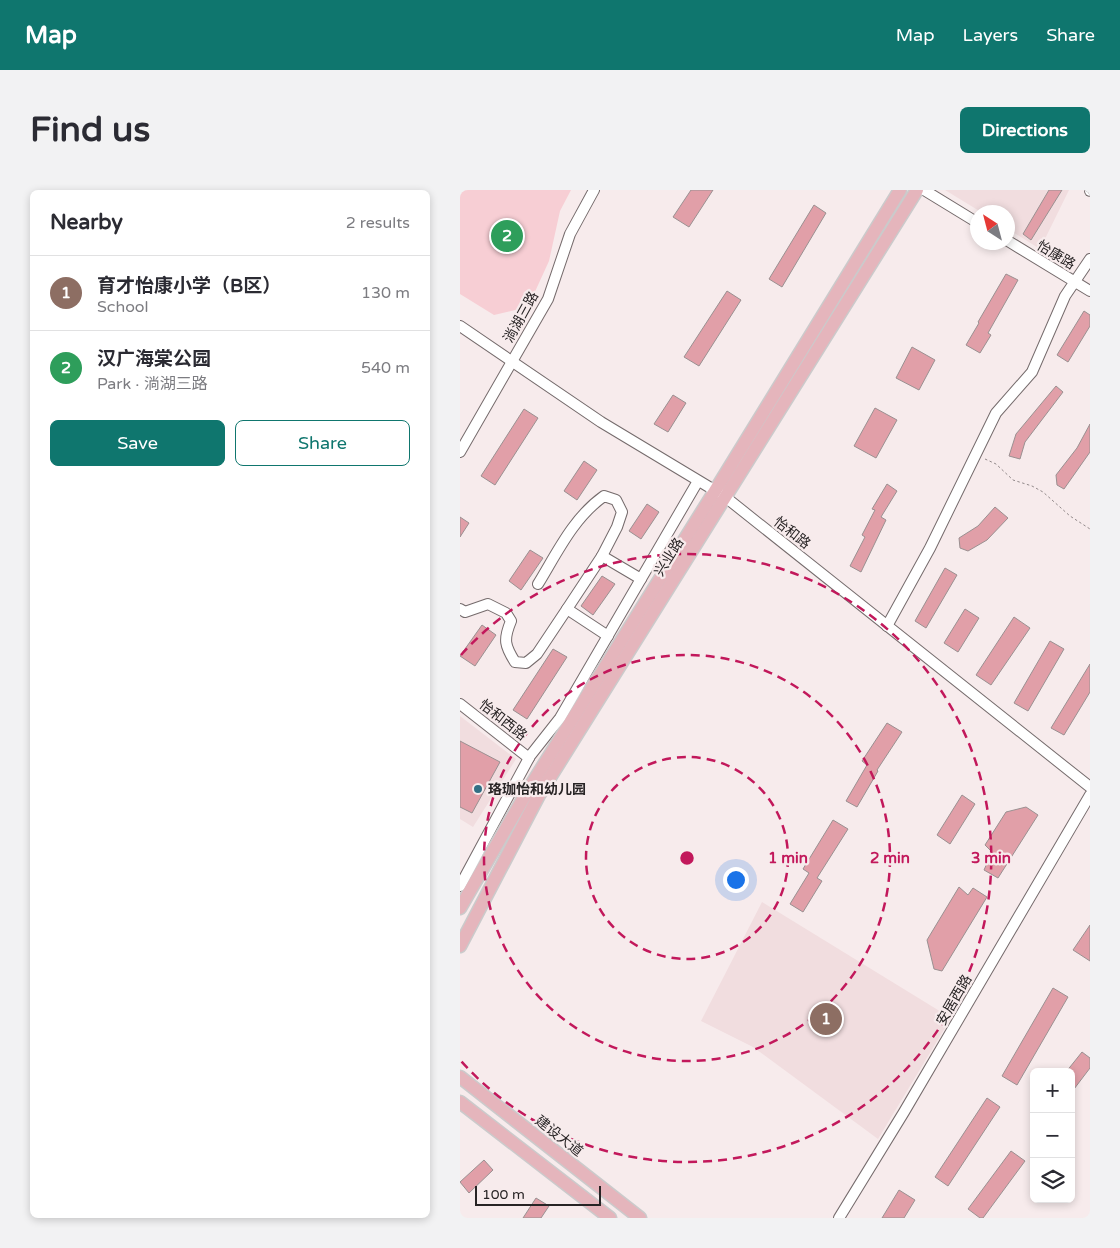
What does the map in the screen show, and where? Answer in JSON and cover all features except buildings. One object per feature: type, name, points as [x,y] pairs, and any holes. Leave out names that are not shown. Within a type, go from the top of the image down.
[{"type":"main road","name":"兴业路","points":[[460,946],[539,795],[900,190]]},
{"type":"main road","name":"兴业路","points":[[460,908],[530,787],[917,190]]},
{"type":"main road","name":"建设大道","points":[[460,1077],[640,1218]]},
{"type":"main road","points":[[460,1102],[610,1218]]},
{"type":"street","name":"淌湖三路","points":[[460,452],[548,299],[570,234],[594,190]]},
{"type":"street","points":[[924,190],[970,218]]},
{"type":"street","name":"怡康路","points":[[1015,245],[1090,291]]},
{"type":"street","points":[[888,626],[930,548],[996,413],[1032,372],[1065,296],[1090,259]]},
{"type":"street","name":"怡和路","points":[[460,326],[601,422],[720,494],[1090,787]]},
{"type":"street","points":[[460,886],[529,758],[560,718],[698,481]]},
{"type":"street","points":[[460,608],[465,612],[488,604],[506,613],[511,621],[507,631],[506,648],[515,662],[526,663],[537,654],[602,556],[617,527],[622,512],[616,500],[604,496],[592,504],[573,526],[538,584]]},
{"type":"street","points":[[602,556],[641,579]]},
{"type":"street","points":[[567,609],[608,636]]},
{"type":"street","name":"怡和西路","points":[[460,704],[529,758]]},
{"type":"street","name":"安居西路","points":[[839,1218],[904,1112],[1090,795]]},
{"type":"path","points":[[975,454],[996,464],[1013,480],[1043,492],[1070,516],[1090,529]]},
{"type":"shaded area","points":[[460,190],[571,190],[560,211],[549,261],[528,307],[494,315],[460,294]]},
{"type":"shaded area","points":[[945,190],[1069,190],[1040,249],[1015,233],[1015,205],[970,205]]},
{"type":"shaded area","name":"珞珈怡和幼儿园","points":[[460,716],[516,759],[473,827],[460,819]]},
{"type":"shaded area","points":[[762,902],[951,1018],[878,1139],[753,1047],[701,1021]]},
{"type":"place","name":"汉广海棠公园","points":[[507,236]]},
{"type":"place","name":"珞珈怡和幼儿园","points":[[478,789]]},
{"type":"place","name":"育才怡康小学（B区）","points":[[826,1019]]}]
